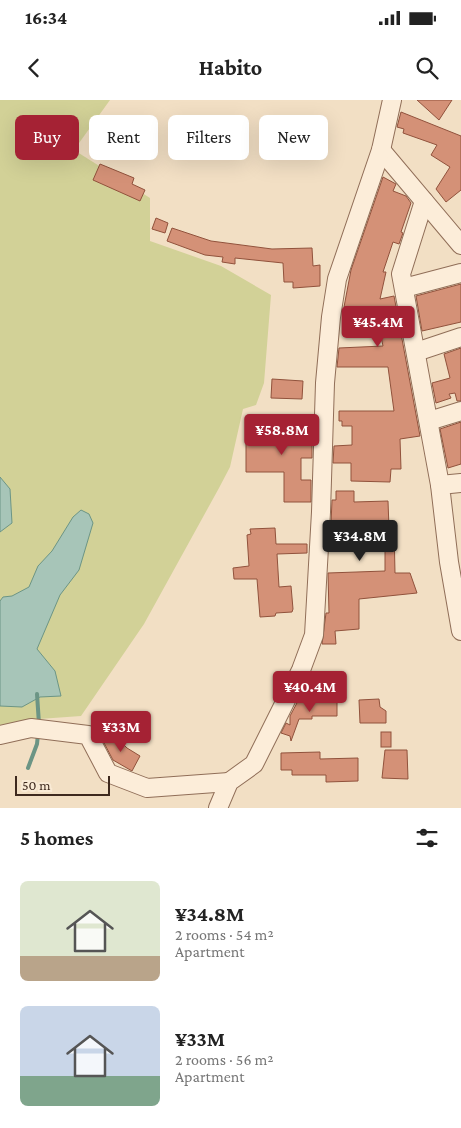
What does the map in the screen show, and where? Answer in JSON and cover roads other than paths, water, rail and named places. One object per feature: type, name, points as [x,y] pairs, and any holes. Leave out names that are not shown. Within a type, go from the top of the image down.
[{"type":"street","points":[[0,735],[39,729],[88,735],[108,773],[147,788],[228,782],[254,764],[301,670],[314,635],[321,512],[325,383],[331,317],[337,280],[381,150],[392,100]]},
{"type":"street","points":[[381,150],[461,245]]},
{"type":"street","points":[[424,200],[401,274],[440,485],[449,562],[461,631]]},
{"type":"street","points":[[404,288],[461,273]]},
{"type":"street","points":[[416,352],[461,337]]},
{"type":"street","points":[[429,421],[461,412]]},
{"type":"street","points":[[440,485],[461,484]]},
{"type":"street","points":[[218,808],[228,782]]},
{"type":"waterway","points":[[37,694],[39,724]]},
{"type":"waterway","points":[[28,768],[37,744],[38,734]]}]
